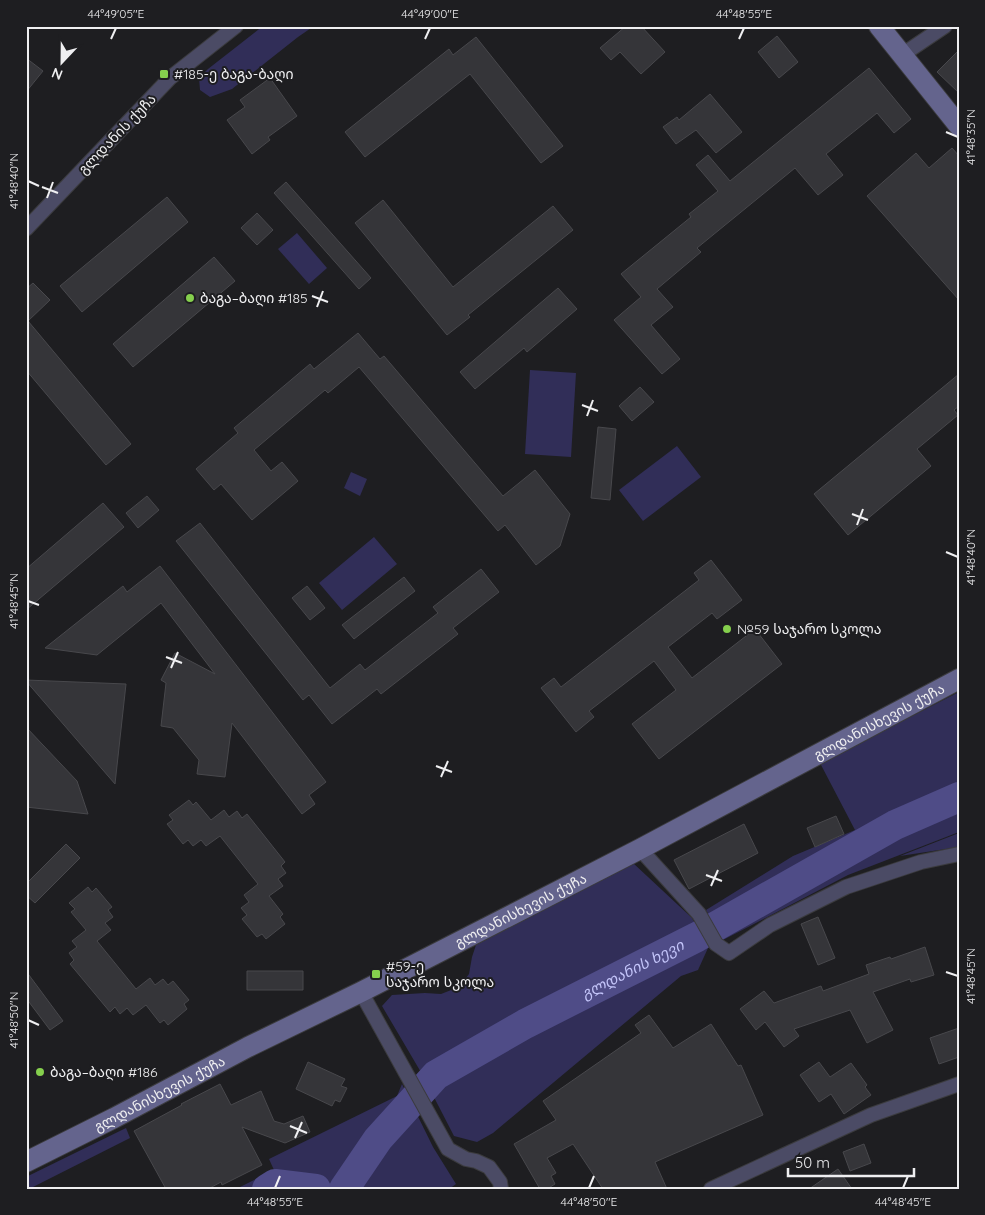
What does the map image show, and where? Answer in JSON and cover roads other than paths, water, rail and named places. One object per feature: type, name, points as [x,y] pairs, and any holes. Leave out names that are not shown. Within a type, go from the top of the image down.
[{"type":"street","name":"გლდანის ქუჩა","points":[[26,229],[170,78],[236,26]]},
{"type":"street","points":[[879,26],[959,126]]},
{"type":"street","points":[[902,55],[944,26]]},
{"type":"street","name":"გლდანისხევის ქუჩა","points":[[26,1162],[640,848],[959,679]]},
{"type":"street","points":[[640,848],[698,914],[716,944],[729,953],[770,926],[846,887],[921,862],[959,854]]},
{"type":"street","points":[[361,992],[448,1149],[466,1159],[489,1166],[503,1186]]},
{"type":"street","points":[[710,1189],[871,1115],[959,1084]]},
{"type":"waterway","name":"გლდანის ხევი","points":[[344,1189],[378,1139],[436,1075],[525,1024],[697,937],[895,825],[959,797]]},
{"type":"waterway","name":"გლდანის ხევი","points":[[267,1189],[275,1184],[316,1189]]},
{"type":"place","name":"#185-ე ბაგა-ბაღი","points":[[164,74]]},
{"type":"place","name":"ბაგა–ბაღი #185","points":[[190,298]]},
{"type":"place","name":"№59 საჯარო სკოლა","points":[[727,629]]},
{"type":"place","name":"#59-ე საჯარო სკოლა","points":[[376,974]]},
{"type":"place","name":"ბაგა–ბაღი #186","points":[[40,1072]]}]
